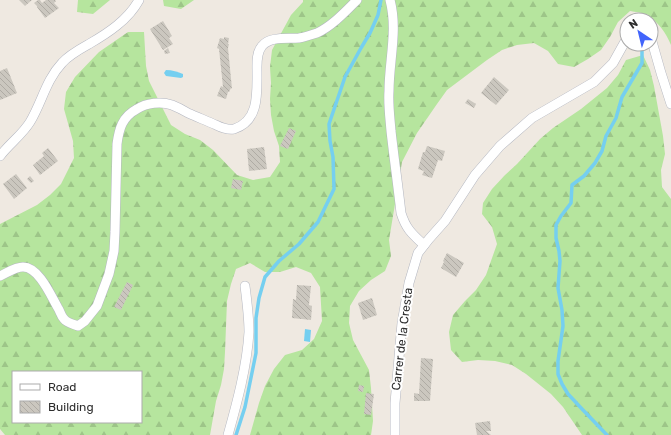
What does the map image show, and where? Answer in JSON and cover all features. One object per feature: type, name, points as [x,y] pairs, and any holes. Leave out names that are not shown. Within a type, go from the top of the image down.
[{"type":"street","points":[[0,156],[25,130],[55,70],[77,51],[111,30],[125,18],[139,0]]},
{"type":"street","points":[[0,276],[22,267],[30,268],[37,273],[64,319],[70,324],[78,326],[86,321],[98,306],[109,274],[114,251],[117,144],[118,133],[126,117],[138,108],[146,105],[164,103],[172,105],[224,129],[239,127],[246,122],[255,110],[257,62],[261,47],[266,42],[272,40],[301,38],[318,32],[336,19],[356,0]]},
{"type":"street","points":[[390,0],[393,12],[393,34],[388,92],[401,213],[408,229],[424,245]]},
{"type":"street","name":"Carrer de la Cresta","points":[[395,435],[395,403],[402,323],[410,276],[418,253],[445,221],[483,164],[500,146],[532,118],[594,82],[612,63],[619,51]]},
{"type":"street","points":[[655,52],[671,104]]},
{"type":"street","points":[[228,435],[248,347],[249,332],[245,286]]},
{"type":"green space","points":[[78,0],[110,0],[93,14],[77,12]]},
{"type":"green space","points":[[163,0],[194,0],[181,9],[164,6]]},
{"type":"green space","points":[[303,0],[671,0],[671,45],[667,36],[659,25],[659,12],[630,11],[619,12],[619,21],[601,50],[574,67],[558,64],[548,51],[534,43],[517,45],[502,50],[447,90],[417,133],[402,162],[389,240],[391,256],[385,271],[371,280],[359,291],[350,306],[349,323],[353,340],[369,370],[373,421],[371,435],[250,435],[265,386],[274,369],[285,355],[302,350],[314,339],[322,321],[320,287],[311,273],[296,267],[280,272],[265,272],[250,263],[236,269],[227,301],[224,369],[210,435],[5,435],[0,429],[0,224],[37,205],[61,184],[74,158],[73,141],[64,109],[66,92],[75,77],[99,52],[128,32],[144,32],[146,66],[149,81],[171,125],[185,134],[200,140],[213,150],[237,175],[253,180],[270,177],[280,162],[279,146],[271,115],[270,67],[272,50],[291,15],[303,2]]},
{"type":"green space","points":[[643,55],[650,70],[654,86],[663,136],[665,154],[661,170],[662,187],[671,199],[671,435],[582,435],[563,407],[551,394],[512,365],[495,361],[478,360],[462,362],[451,350],[449,332],[453,315],[476,290],[486,275],[497,244],[492,227],[482,214],[483,203],[492,189],[540,139],[607,88],[618,75],[626,60]]},
{"type":"water","points":[[166,70],[183,74],[183,77],[166,76],[164,73]]},
{"type":"water","points":[[305,329],[311,330],[310,342],[304,341]]},
{"type":"building","points":[[19,0],[32,0],[25,6]]},
{"type":"building","points":[[38,0],[42,3],[46,0],[55,0],[56,1],[54,3],[59,8],[45,18],[34,3]]},
{"type":"building","points":[[163,21],[172,36],[169,38],[173,44],[163,50],[150,29]]},
{"type":"building","points":[[224,37],[229,38],[228,48],[232,89],[231,88],[228,92],[226,99],[217,96],[221,86],[223,87],[219,49],[217,48],[220,38],[224,39]]},
{"type":"building","points":[[168,48],[170,53],[165,54],[164,51]]},
{"type":"building","points":[[7,68],[17,93],[0,100],[0,71]]},
{"type":"building","points":[[494,77],[509,90],[496,105],[481,93]]},
{"type":"building","points":[[468,99],[476,104],[474,108],[465,103]]},
{"type":"building","points":[[289,128],[296,131],[288,149],[280,146]]},
{"type":"building","points":[[427,146],[445,151],[442,161],[438,160],[432,178],[422,175],[424,171],[418,169],[423,152],[425,152]]},
{"type":"building","points":[[264,147],[267,169],[249,171],[247,149]]},
{"type":"building","points":[[48,148],[58,161],[40,175],[33,165],[44,156],[42,153]]},
{"type":"building","points":[[16,174],[27,188],[14,199],[3,184]]},
{"type":"building","points":[[30,176],[34,181],[31,183],[27,179]]},
{"type":"building","points":[[233,179],[243,181],[241,190],[231,188]]},
{"type":"building","points":[[447,253],[464,263],[456,277],[441,268]]},
{"type":"building","points":[[127,282],[133,285],[121,310],[114,307]]},
{"type":"building","points":[[297,285],[311,286],[309,305],[312,306],[311,320],[292,318],[293,299],[296,300]]},
{"type":"building","points":[[372,298],[377,315],[363,320],[358,303]]},
{"type":"building","points":[[421,358],[433,359],[430,401],[414,401],[414,393],[419,394]]},
{"type":"building","points":[[359,385],[364,386],[363,392],[358,391]]},
{"type":"building","points":[[366,393],[374,394],[371,415],[364,414]]},
{"type":"building","points":[[490,421],[491,431],[486,431],[491,435],[477,435],[475,423]]},
{"type":"waterway","points":[[236,435],[245,407],[256,353],[256,318],[259,298],[265,277],[279,261],[299,244],[318,222],[334,189],[333,157],[329,124],[345,77],[370,33],[378,15],[381,0]]},
{"type":"waterway","points":[[607,435],[568,394],[558,374],[558,361],[563,326],[558,288],[560,261],[556,238],[556,225],[571,203],[572,185],[584,176],[595,163],[602,151],[606,136],[616,118],[622,97],[642,63],[642,52]]}]
